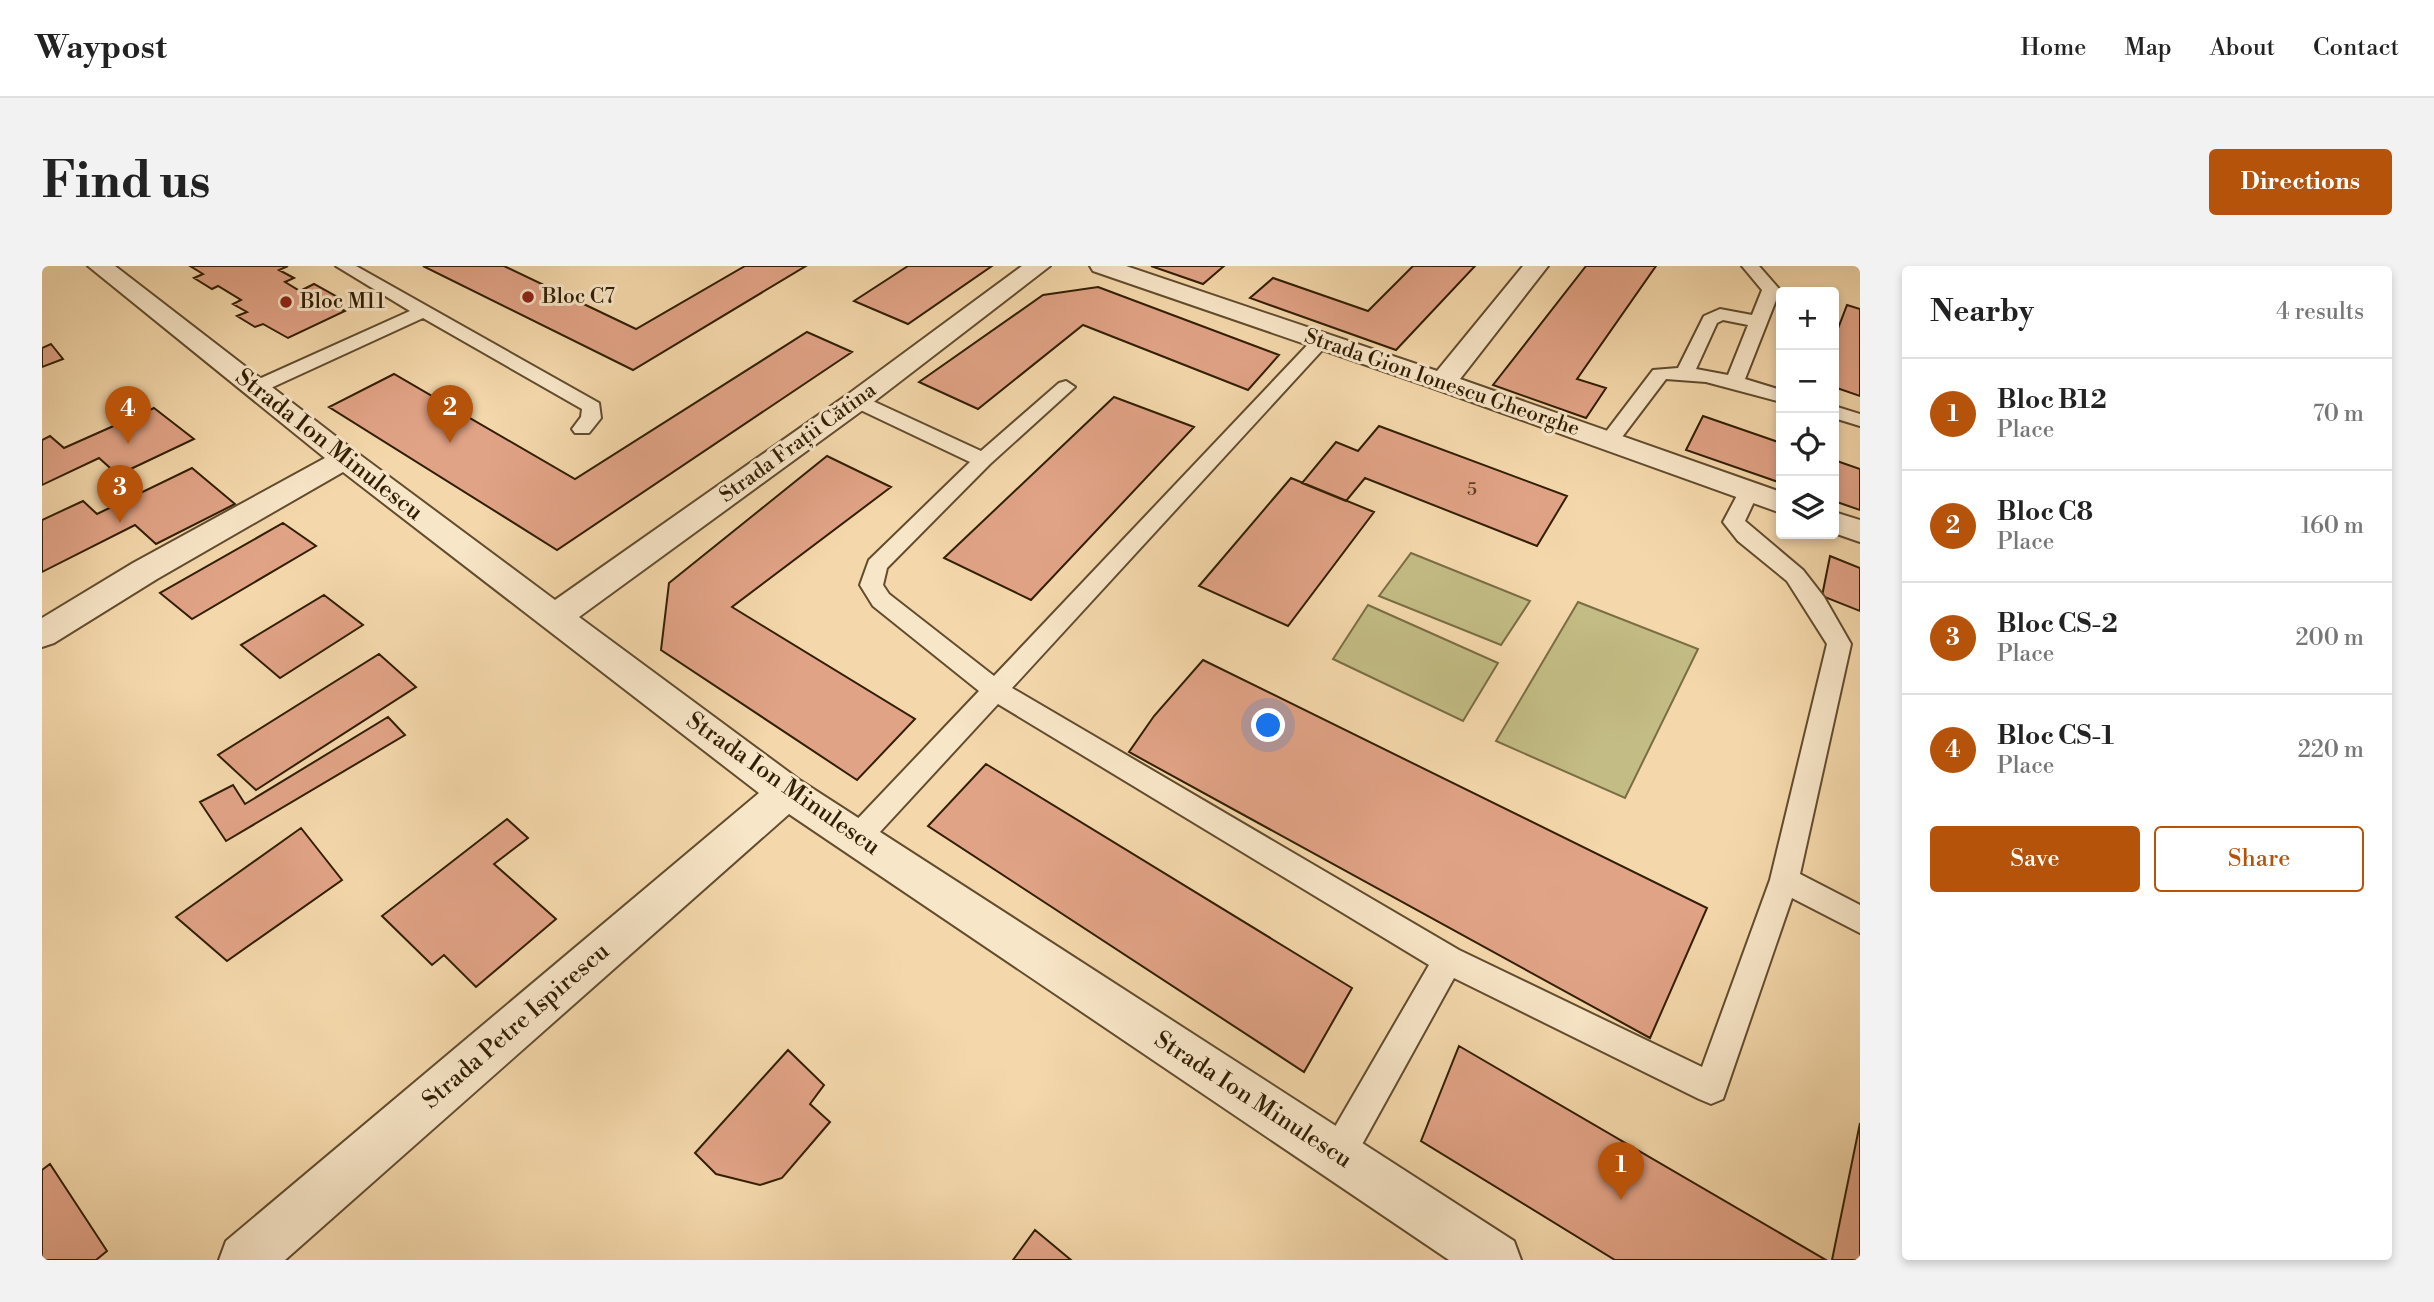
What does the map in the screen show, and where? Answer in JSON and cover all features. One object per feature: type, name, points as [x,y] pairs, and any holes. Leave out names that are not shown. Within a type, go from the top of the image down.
[{"type":"street","name":"Strada Ion Minulescu","points":[[100,266],[345,459],[787,792],[1495,1260]]},
{"type":"street","name":"Strada Frații Cătina","points":[[555,617],[857,401],[1038,266]]},
{"type":"street","name":"Strada Gion Ionescu Gheorghe","points":[[1102,266],[1443,382],[1776,501]]},
{"type":"street","points":[[1443,382],[1536,266]]},
{"type":"street","points":[[42,634],[145,571],[345,459]]},
{"type":"street","points":[[1839,524],[1860,531]]},
{"type":"street","name":"Strada Petre Ispirescu","points":[[244,1260],[787,792]]},
{"type":"lane","points":[[344,266],[592,407],[591,418],[582,429]]},
{"type":"lane","points":[[1735,382],[1771,290],[1750,266]]},
{"type":"lane","points":[[255,388],[424,311]]},
{"type":"lane","points":[[1685,372],[1710,320],[1720,314],[1759,322]]},
{"type":"lane","points":[[857,838],[1321,341]]},
{"type":"lane","points":[[1609,441],[1660,374],[1685,372],[1735,382],[1776,394]]},
{"type":"lane","points":[[1066,387],[983,460],[877,565],[871,585],[881,600],[996,691],[1448,960],[1711,1088],[1784,880],[1839,644],[1815,600],[1787,568],[1744,537],[1734,522],[1749,491]]},
{"type":"lane","points":[[857,401],[983,460]]},
{"type":"lane","points":[[1837,413],[1860,421]]},
{"type":"lane","points":[[1784,880],[1860,920]]},
{"type":"lane","points":[[1337,1156],[1448,960]]},
{"type":"shaded area","points":[[1411,553],[1530,601],[1501,645],[1379,596]]},
{"type":"shaded area","points":[[1578,602],[1698,649],[1625,798],[1496,741]]},
{"type":"shaded area","points":[[1368,605],[1498,663],[1463,721],[1333,659]]},
{"type":"building","name":"Bloc M11","points":[[190,266],[288,266],[279,270],[294,278],[285,282],[300,291],[314,284],[341,299],[332,304],[345,311],[288,338],[263,324],[255,327],[237,316],[247,312],[233,304],[241,300],[218,286],[212,289],[194,278],[203,274]]},
{"type":"building","name":"Bloc C7","points":[[423,266],[504,266],[636,329],[745,266],[806,266],[633,370]]},
{"type":"building","points":[[908,266],[992,266],[908,324],[854,301]]},
{"type":"building","points":[[1151,266],[1224,266],[1203,284]]},
{"type":"building","points":[[1413,266],[1475,266],[1396,350],[1250,298],[1273,278],[1368,311]]},
{"type":"building","points":[[1586,266],[1656,266],[1577,379],[1606,388],[1586,418],[1493,385]]},
{"type":"building","points":[[1098,287],[1279,355],[1248,390],[1083,325],[978,409],[919,382],[1043,295]]},
{"type":"building","points":[[1847,305],[1860,309],[1860,396],[1839,389],[1839,326]]},
{"type":"building","points":[[807,332],[852,352],[557,550],[329,407],[394,374],[575,479]]},
{"type":"building","points":[[51,344],[63,359],[42,367],[42,348]]},
{"type":"building","points":[[1114,397],[1194,427],[1031,600],[944,558]]},
{"type":"building","points":[[154,408],[194,439],[118,475],[99,458],[42,485],[42,440],[50,436],[64,448]]},
{"type":"building","points":[[1703,416],[1776,441],[1776,481],[1686,450]]},
{"type":"building","points":[[1379,426],[1567,496],[1537,546],[1365,478],[1346,501],[1302,483],[1336,442],[1358,451]]},
{"type":"building","points":[[827,456],[891,487],[732,607],[915,719],[857,780],[661,650],[669,583]]},
{"type":"building","points":[[1839,462],[1860,469],[1860,510],[1839,503]]},
{"type":"building","points":[[192,468],[235,504],[156,544],[135,525],[42,572],[42,520],[83,501],[97,514]]},
{"type":"building","points":[[1291,478],[1374,512],[1288,626],[1199,586]]},
{"type":"building","points":[[283,523],[316,546],[192,619],[160,593]]},
{"type":"building","points":[[1830,556],[1860,568],[1860,611],[1822,596]]},
{"type":"building","points":[[324,595],[363,625],[280,678],[241,645]]},
{"type":"building","points":[[379,654],[416,687],[256,790],[218,755]]},
{"type":"building","points":[[1203,660],[1707,908],[1650,1038],[1129,752],[1154,716]]},
{"type":"building","points":[[388,717],[405,735],[226,841],[200,802],[233,785],[245,804]]},
{"type":"building","points":[[986,764],[1352,988],[1304,1072],[928,826]]},
{"type":"building","points":[[507,819],[528,838],[494,864],[556,919],[476,987],[444,955],[432,965],[382,916]]},
{"type":"building","points":[[301,828],[342,880],[227,961],[176,917]]},
{"type":"building","points":[[1459,1046],[1826,1260],[1615,1260],[1421,1141]]},
{"type":"building","points":[[788,1050],[824,1085],[810,1104],[830,1122],[782,1178],[760,1185],[716,1174],[695,1153]]},
{"type":"building","points":[[1860,1123],[1860,1260],[1832,1260]]},
{"type":"building","points":[[50,1164],[107,1251],[96,1260],[42,1260],[42,1170]]},
{"type":"building","points":[[1035,1230],[1071,1260],[1013,1260]]},
{"type":"place","name":"Bloc C7","points":[[528,297]]},
{"type":"place","name":"Bloc M11","points":[[286,302]]},
{"type":"place","name":"Bloc C8","points":[[450,443]]},
{"type":"place","name":"Bloc CS-1","points":[[128,444]]},
{"type":"place","name":"Bloc CS-2","points":[[120,523]]},
{"type":"place","name":"Bloc B12","points":[[1621,1200]]}]
